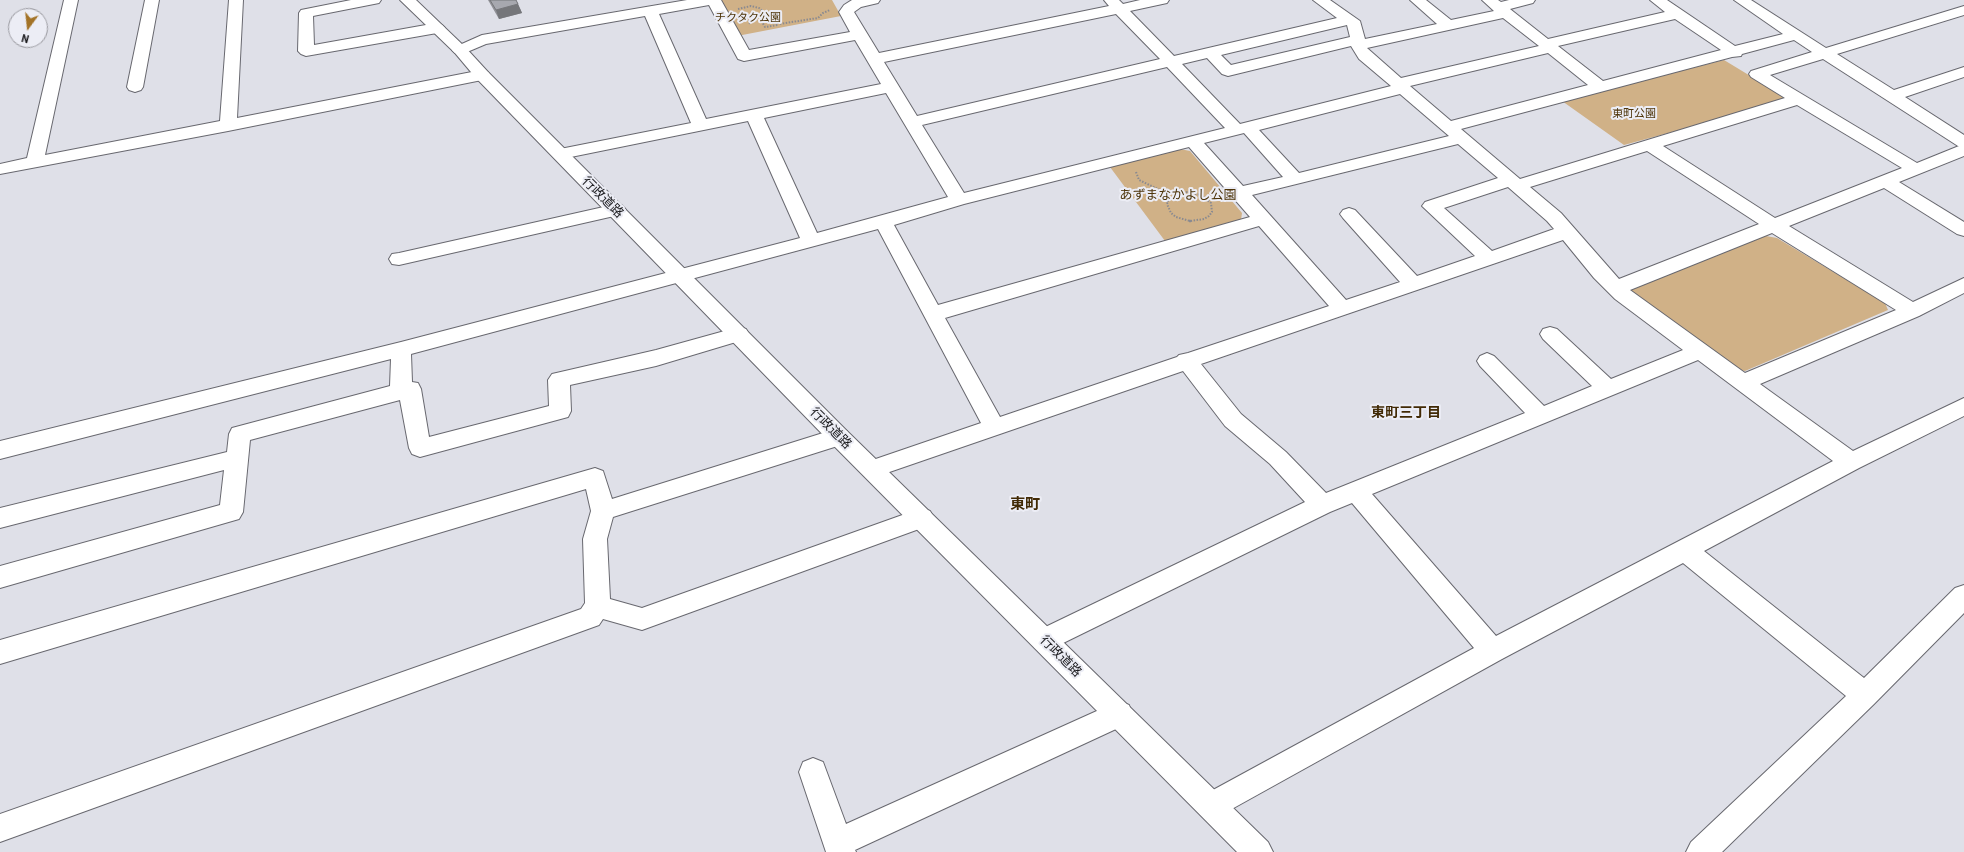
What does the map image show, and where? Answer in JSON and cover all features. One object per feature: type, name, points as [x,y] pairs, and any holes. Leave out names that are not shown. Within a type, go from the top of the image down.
[{"type":"main road","points":[[35,162],[70,0]]},
{"type":"main road","points":[[135,87],[152,0]]},
{"type":"main road","points":[[228,126],[236,0]]},
{"type":"main road","points":[[374,0],[306,12],[306,51],[437,28]]},
{"type":"main road","name":"行政道路","points":[[407,0],[460,50],[482,75],[617,210],[839,437],[1258,852]]},
{"type":"main road","points":[[460,50],[482,40],[713,0],[744,56],[860,35]]},
{"type":"main road","points":[[873,0],[857,3],[846,12],[958,200]]},
{"type":"main road","points":[[874,59],[1115,4],[1162,0]]},
{"type":"main road","points":[[1320,0],[1355,24],[1358,42],[1365,56],[1554,217],[1616,288],[1851,462]]},
{"type":"main road","points":[[1417,0],[1449,26]]},
{"type":"main road","points":[[1211,53],[1228,71],[1358,42],[1449,26],[1498,7],[1528,0]]},
{"type":"main road","points":[[1657,0],[1735,52]]},
{"type":"main road","points":[[1741,0],[1964,142]]},
{"type":"main road","points":[[1115,4],[1172,63],[1296,179]]},
{"type":"main road","points":[[1498,7],[1601,87]]},
{"type":"main road","points":[[1915,169],[1757,74],[1823,52],[1964,10]]},
{"type":"main road","points":[[650,11],[701,126]]},
{"type":"main road","points":[[0,450],[401,349],[883,222],[958,200],[1193,141],[1548,46],[1677,14]]},
{"type":"main road","points":[[912,122],[1172,63],[1349,20]]},
{"type":"main road","points":[[1240,193],[1296,179],[1601,87],[1796,35]]},
{"type":"main road","points":[[1892,96],[1964,72]]},
{"type":"main road","points":[[0,169],[228,126],[482,75]]},
{"type":"main road","points":[[561,154],[891,87]]},
{"type":"main road","points":[[1488,258],[1431,206],[1650,145],[1799,99]]},
{"type":"main road","points":[[754,115],[811,241]]},
{"type":"main road","points":[[1193,141],[1341,307]]},
{"type":"main road","points":[[1650,145],[1773,225],[1912,311]]},
{"type":"main road","points":[[1616,288],[1964,150]]},
{"type":"main road","points":[[1885,181],[1964,230]]},
{"type":"main road","points":[[399,259],[617,210]]},
{"type":"main road","points":[[1349,214],[1412,283]]},
{"type":"main road","points":[[933,314],[1262,219]]},
{"type":"main road","points":[[883,222],[994,426]]},
{"type":"main road","points":[[872,469],[1341,307],[1566,232]]},
{"type":"main road","points":[[1743,383],[1912,311],[1964,285]]},
{"type":"main road","points":[[0,578],[231,512],[240,434],[410,390],[420,448],[560,411],[559,380],[656,358],[739,334]]},
{"type":"main road","points":[[1550,334],[1609,389]]},
{"type":"main road","points":[[401,349],[401,392]]},
{"type":"main road","points":[[1044,640],[1322,505],[1700,351]]},
{"type":"main road","points":[[1186,360],[1233,420],[1278,458],[1322,505]]},
{"type":"main road","points":[[1487,361],[1541,416]]},
{"type":"main road","points":[[1212,806],[1493,651],[1851,462],[1964,406]]},
{"type":"main road","points":[[603,511],[839,437]]},
{"type":"main road","points":[[0,518],[237,458]]},
{"type":"main road","points":[[0,652],[595,477],[603,511],[595,539],[598,606],[590,617],[0,828]]},
{"type":"main road","points":[[1356,492],[1493,651]]},
{"type":"main road","points":[[598,606],[642,619],[922,518]]},
{"type":"main road","points":[[1686,550],[1865,695]]},
{"type":"main road","points":[[1701,852],[1865,695],[1964,596]]},
{"type":"main road","points":[[813,772],[839,847],[1119,714]]},
{"type":"path","points":[[722,15],[736,9],[751,6],[759,8],[778,24]]},
{"type":"path","points":[[772,20],[762,22],[765,27],[818,18],[828,10],[849,8]]},
{"type":"path","points":[[730,30],[750,26],[749,21],[754,16],[768,15]]},
{"type":"path","points":[[1133,156],[1136,162],[1136,178],[1162,191],[1168,202],[1168,208],[1171,213],[1183,220],[1190,221],[1204,219],[1212,212],[1211,203],[1201,195],[1194,193],[1179,193],[1168,202]]},
{"type":"green space","name":"チクタク公園","points":[[721,0],[832,0],[841,16],[737,36]]},
{"type":"green space","name":"東町公園","points":[[1724,60],[1785,97],[1786,101],[1624,145],[1562,101]]},
{"type":"green space","name":"あずまなかよし公園","points":[[1180,149],[1190,151],[1242,213],[1241,220],[1165,241],[1110,167]]},
{"type":"green space","points":[[1766,236],[1777,238],[1885,303],[1888,310],[1745,371],[1733,369],[1632,295],[1631,288]]},
{"type":"building","points":[[490,0],[516,0],[518,4],[496,10]]},
{"type":"district","name":"東町三丁目","points":[[1406,412]]},
{"type":"district","name":"東町","points":[[1025,504]]}]
